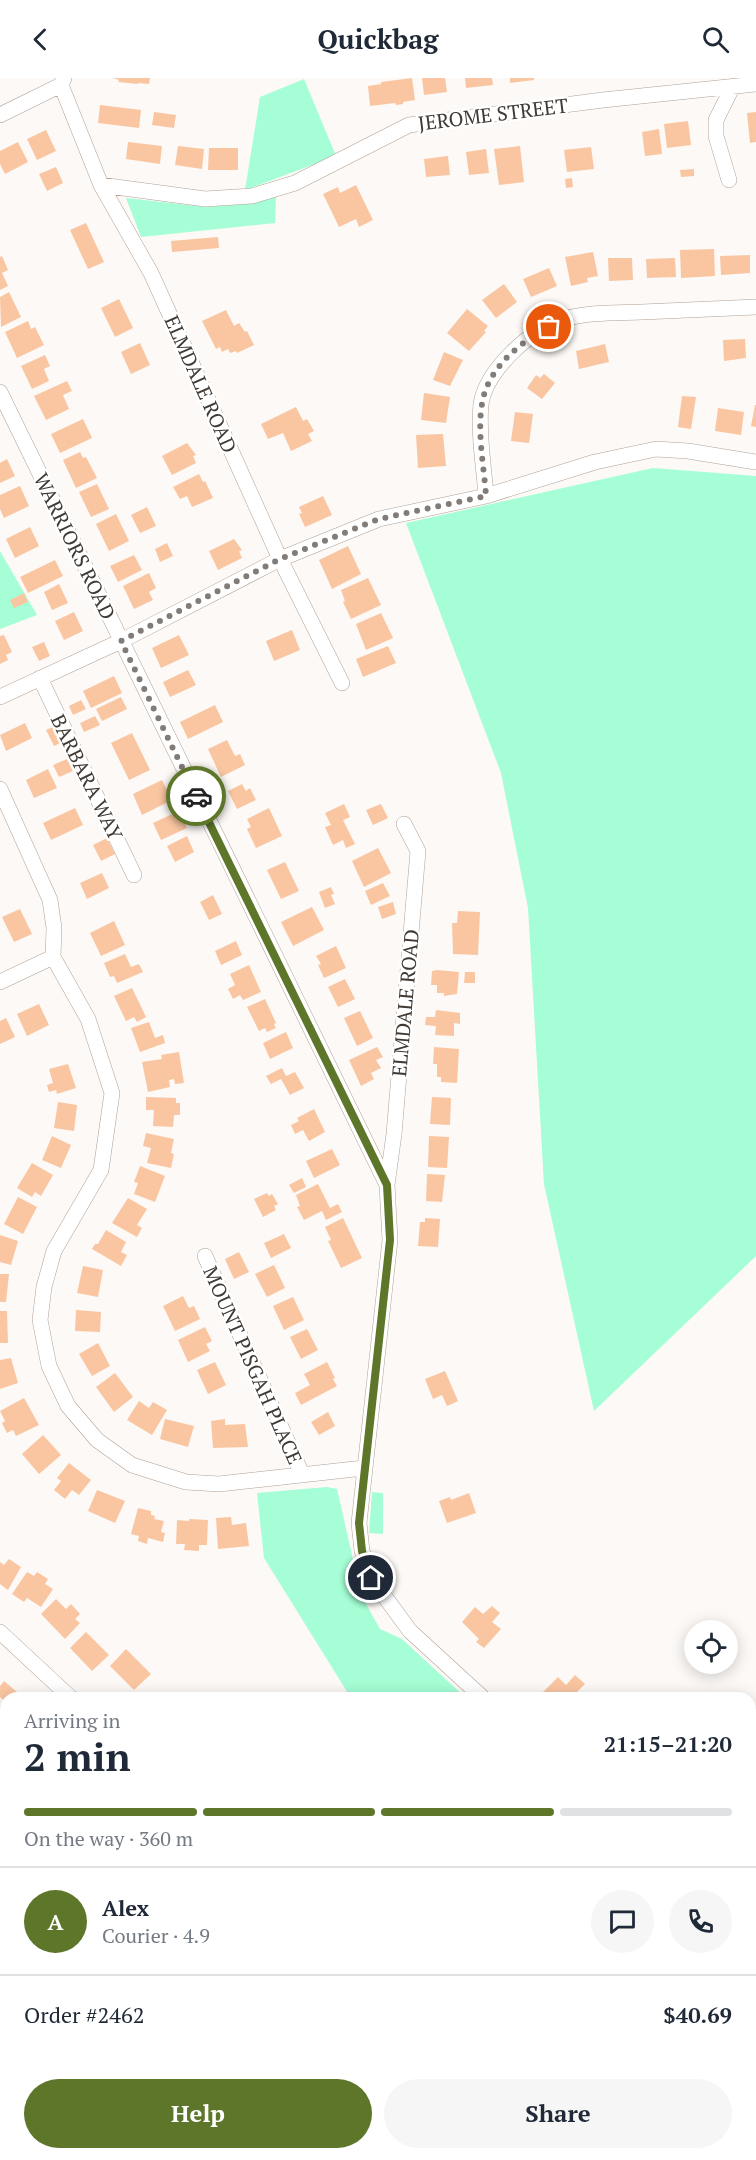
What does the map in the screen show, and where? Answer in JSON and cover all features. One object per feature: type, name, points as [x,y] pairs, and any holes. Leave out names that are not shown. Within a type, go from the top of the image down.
[{"type":"street","points":[[0,116],[63,81]]},
{"type":"street","name":"ELMDALE ROAD","points":[[63,81],[101,185],[151,273],[280,559],[342,683]]},
{"type":"street","name":"JEROME STREET","points":[[101,185],[205,199],[252,196],[295,183],[409,125],[603,100],[756,84]]},
{"type":"street","points":[[729,180],[716,136],[716,120],[733,86]]},
{"type":"street","points":[[486,496],[482,436],[482,404],[485,392],[499,366],[536,334],[562,319],[592,314],[756,307]]},
{"type":"street","name":"WARRIORS ROAD","points":[[0,392],[387,1185]]},
{"type":"street","points":[[0,697],[121,641],[280,559],[379,519],[486,496],[595,462],[656,449],[688,451],[756,462]]},
{"type":"street","name":"BARBARA WAY","points":[[39,678],[134,875]]},
{"type":"street","points":[[0,789],[50,900],[54,928],[53,957],[88,1019],[112,1094],[101,1170],[54,1251],[44,1287],[40,1320],[48,1365],[68,1406],[97,1440],[132,1465],[186,1482],[219,1484],[364,1468]]},
{"type":"street","name":"ELMDALE ROAD","points":[[387,1185],[394,1134],[418,851],[404,824]]},
{"type":"street","points":[[0,982],[53,957]]},
{"type":"street","points":[[387,1185],[390,1240],[359,1523],[362,1551],[371,1578],[410,1631],[476,1692]]},
{"type":"street","name":"MOUNT PISGAH PLACE","points":[[205,1256],[302,1474]]},
{"type":"street","points":[[0,1632],[65,1692]]},
{"type":"green space","points":[[304,79],[336,156],[245,190],[260,97]]},
{"type":"green space","points":[[276,195],[275,223],[141,237],[126,198],[206,207],[245,204]]},
{"type":"green space","points":[[653,468],[756,476],[756,1256],[594,1411],[544,1184],[528,908],[501,773],[406,523]]},
{"type":"green space","points":[[0,551],[37,615],[0,629]]},
{"type":"green space","points":[[327,1487],[337,1489],[361,1595],[380,1629],[402,1639],[459,1692],[347,1692],[264,1558],[257,1493]]},
{"type":"green space","points":[[372,1492],[383,1493],[383,1534],[369,1533]]},
{"type":"building","points":[[113,78],[150,78],[149,84],[138,84],[118,82],[119,80]]},
{"type":"building","points":[[412,78],[415,100],[396,105],[395,103],[370,106],[368,86]]},
{"type":"building","points":[[422,78],[445,78],[447,92],[424,95]]},
{"type":"building","points":[[465,78],[492,78],[493,85],[466,88]]},
{"type":"building","points":[[510,78],[534,78],[534,80],[510,83]]},
{"type":"building","points":[[100,105],[141,110],[139,128],[98,123]]},
{"type":"building","points":[[154,112],[176,115],[174,128],[152,125]]},
{"type":"building","points":[[756,112],[756,142],[750,143],[747,113]]},
{"type":"building","points":[[688,121],[691,145],[667,148],[664,124]]},
{"type":"building","points":[[659,129],[662,154],[645,156],[642,132]]},
{"type":"building","points":[[46,130],[56,151],[37,160],[27,139]]},
{"type":"building","points":[[18,142],[28,162],[5,174],[0,164],[0,151]]},
{"type":"building","points":[[128,142],[162,146],[160,164],[126,159]]},
{"type":"building","points":[[178,146],[204,149],[202,169],[175,165]]},
{"type":"building","points":[[520,146],[524,182],[499,185],[494,149]]},
{"type":"building","points":[[591,147],[594,169],[567,172],[564,150]]},
{"type":"building","points":[[209,148],[238,148],[238,170],[208,170]]},
{"type":"building","points":[[486,149],[489,173],[469,175],[466,152]]},
{"type":"building","points":[[448,156],[450,175],[426,177],[424,159]]},
{"type":"building","points":[[56,167],[63,183],[47,191],[39,174]]},
{"type":"building","points":[[694,169],[694,176],[681,177],[680,170]]},
{"type":"building","points":[[572,178],[573,187],[566,188],[565,179]]},
{"type":"building","points":[[356,185],[373,220],[359,227],[356,219],[339,227],[323,194],[338,187],[340,193]]},
{"type":"building","points":[[86,223],[104,262],[88,269],[70,230]]},
{"type":"building","points":[[218,237],[219,248],[172,252],[171,241]]},
{"type":"building","points":[[714,249],[715,276],[681,278],[680,250]]},
{"type":"building","points":[[593,252],[598,276],[587,278],[588,282],[571,286],[565,257]]},
{"type":"building","points":[[750,255],[750,273],[721,275],[720,256]]},
{"type":"building","points":[[2,256],[8,270],[2,273],[8,286],[0,290],[0,257]]},
{"type":"building","points":[[608,258],[632,258],[633,280],[609,281]]},
{"type":"building","points":[[675,258],[676,277],[647,278],[646,259]]},
{"type":"building","points":[[549,268],[557,286],[531,297],[523,279]]},
{"type":"building","points":[[504,284],[517,302],[496,318],[482,300]]},
{"type":"building","points":[[9,292],[21,317],[1,327],[0,297]]},
{"type":"building","points":[[119,299],[133,328],[115,337],[101,308]]},
{"type":"building","points":[[467,309],[488,326],[484,331],[486,332],[469,351],[447,333]]},
{"type":"building","points":[[226,310],[234,326],[239,323],[245,332],[247,331],[254,345],[237,353],[236,351],[230,353],[228,349],[222,352],[220,347],[216,349],[202,321]]},
{"type":"building","points":[[28,321],[31,329],[35,327],[44,345],[17,358],[5,332]]},
{"type":"building","points":[[745,339],[746,358],[724,361],[723,340]]},
{"type":"building","points":[[140,343],[150,365],[131,374],[121,352]]},
{"type":"building","points":[[605,344],[609,362],[579,369],[576,351]]},
{"type":"building","points":[[444,352],[463,360],[450,386],[433,380]]},
{"type":"building","points":[[45,355],[50,366],[44,369],[49,381],[32,389],[21,366]]},
{"type":"building","points":[[544,374],[555,383],[542,399],[527,388],[536,375],[540,378]]},
{"type":"building","points":[[67,381],[72,391],[63,395],[69,409],[46,420],[34,396]]},
{"type":"building","points":[[424,393],[450,397],[446,423],[421,420]]},
{"type":"building","points":[[682,396],[696,397],[691,429],[678,427]]},
{"type":"building","points":[[756,405],[756,427],[751,426]]},
{"type":"building","points":[[296,407],[303,421],[307,419],[314,431],[308,434],[312,441],[291,451],[283,433],[268,439],[261,424]]},
{"type":"building","points":[[718,408],[744,412],[741,435],[715,431]]},
{"type":"building","points":[[515,412],[533,414],[529,443],[511,441]]},
{"type":"building","points":[[83,419],[92,438],[60,453],[51,434]]},
{"type":"building","points":[[443,434],[446,466],[418,468],[416,435]]},
{"type":"building","points":[[187,443],[196,455],[193,456],[196,463],[172,475],[162,456]]},
{"type":"building","points":[[80,452],[83,458],[86,457],[97,478],[76,488],[63,460]]},
{"type":"building","points":[[7,459],[15,476],[0,483],[0,463]]},
{"type":"building","points":[[199,474],[213,498],[192,507],[187,496],[180,499],[173,487]]},
{"type":"building","points":[[97,484],[109,509],[91,517],[79,492]]},
{"type":"building","points":[[20,486],[29,506],[4,518],[0,509],[0,495]]},
{"type":"building","points":[[323,496],[332,515],[305,527],[299,514],[302,513],[299,507]]},
{"type":"building","points":[[147,507],[156,526],[140,533],[131,515]]},
{"type":"building","points":[[116,514],[129,541],[109,551],[96,524]]},
{"type":"building","points":[[30,527],[39,546],[15,558],[6,539]]},
{"type":"building","points":[[234,539],[242,550],[239,551],[242,558],[218,570],[209,551]]},
{"type":"building","points":[[167,543],[173,556],[160,562],[155,549]]},
{"type":"building","points":[[348,546],[361,574],[332,589],[319,560]]},
{"type":"building","points":[[134,555],[142,570],[118,582],[110,566]]},
{"type":"building","points":[[55,560],[63,576],[28,593],[20,577]]},
{"type":"building","points":[[149,573],[156,588],[149,592],[153,600],[134,609],[123,586]]},
{"type":"building","points":[[368,578],[381,605],[351,619],[343,602],[345,601],[341,590]]},
{"type":"building","points":[[59,584],[68,603],[52,610],[44,592]]},
{"type":"building","points":[[24,593],[28,602],[14,608],[10,600]]},
{"type":"building","points":[[74,612],[83,631],[64,640],[55,621]]},
{"type":"building","points":[[381,613],[393,638],[366,650],[356,624]]},
{"type":"building","points":[[292,630],[300,650],[274,661],[266,641]]},
{"type":"building","points":[[4,635],[12,652],[6,655],[8,660],[0,664],[0,636]]},
{"type":"building","points":[[179,635],[189,655],[161,668],[152,648]]},
{"type":"building","points":[[44,642],[50,656],[39,661],[32,647]]},
{"type":"building","points":[[388,646],[396,663],[363,677],[356,659]]},
{"type":"building","points":[[188,670],[196,685],[170,697],[163,682]]},
{"type":"building","points":[[114,676],[122,693],[91,708],[83,691]]},
{"type":"building","points":[[121,697],[127,709],[102,721],[96,709]]},
{"type":"building","points":[[81,700],[86,709],[73,715],[69,706]]},
{"type":"building","points":[[215,705],[223,722],[188,739],[180,722]]},
{"type":"building","points":[[95,716],[100,725],[84,732],[80,723]]},
{"type":"building","points":[[25,723],[32,738],[6,751],[0,735]]},
{"type":"building","points":[[55,726],[63,742],[54,746],[46,730]]},
{"type":"building","points":[[132,733],[150,770],[129,780],[111,743]]},
{"type":"building","points":[[227,740],[235,756],[240,754],[245,765],[221,777],[208,749]]},
{"type":"building","points":[[67,759],[73,771],[59,777],[53,765]]},
{"type":"building","points":[[48,769],[57,788],[34,798],[26,780]]},
{"type":"building","points":[[162,780],[172,800],[142,815],[133,794]]},
{"type":"building","points":[[242,784],[246,791],[250,788],[256,800],[237,809],[228,791]]},
{"type":"building","points":[[344,804],[350,817],[343,820],[355,844],[346,848],[343,840],[333,845],[325,827],[331,825],[325,813]]},
{"type":"building","points":[[381,804],[388,818],[373,825],[366,810]]},
{"type":"building","points":[[75,808],[83,825],[51,840],[43,823]]},
{"type":"building","points":[[269,808],[282,836],[256,848],[247,829],[251,827],[247,819]]},
{"type":"building","points":[[179,811],[187,828],[161,840],[153,823]]},
{"type":"building","points":[[187,836],[194,852],[175,862],[167,846]]},
{"type":"building","points":[[107,838],[115,854],[101,861],[93,845]]},
{"type":"building","points":[[378,848],[391,873],[364,887],[352,861]]},
{"type":"building","points":[[285,862],[299,891],[281,899],[267,870]]},
{"type":"building","points":[[102,873],[109,888],[87,899],[80,883]]},
{"type":"building","points":[[383,883],[390,896],[371,905],[365,891]]},
{"type":"building","points":[[331,887],[334,894],[331,895],[335,904],[325,908],[319,892]]},
{"type":"building","points":[[213,895],[222,914],[209,920],[200,902]]},
{"type":"building","points":[[393,902],[396,914],[382,919],[378,907]]},
{"type":"building","points":[[312,907],[324,930],[293,946],[281,922]]},
{"type":"building","points":[[20,909],[32,934],[14,942],[2,917]]},
{"type":"building","points":[[458,911],[480,912],[478,955],[453,954],[452,923],[457,923]]},
{"type":"building","points":[[114,921],[125,945],[101,956],[90,933]]},
{"type":"building","points":[[236,941],[242,955],[221,965],[215,951]]},
{"type":"building","points":[[336,946],[346,968],[324,978],[318,965],[321,964],[316,956]]},
{"type":"building","points":[[125,954],[131,967],[139,964],[143,972],[117,983],[114,976],[110,977],[104,963]]},
{"type":"building","points":[[249,965],[261,992],[243,1000],[240,995],[233,999],[228,989],[235,985],[230,974]]},
{"type":"building","points":[[432,971],[459,972],[457,994],[444,996],[444,993],[437,993],[437,985],[431,985]]},
{"type":"building","points":[[465,972],[475,972],[475,983],[464,983]]},
{"type":"building","points":[[345,979],[355,999],[338,1007],[328,987]]},
{"type":"building","points":[[132,988],[146,1017],[137,1022],[134,1017],[126,1021],[114,996]]},
{"type":"building","points":[[265,999],[276,1023],[274,1024],[276,1028],[267,1032],[265,1028],[259,1031],[247,1007]]},
{"type":"building","points":[[39,1004],[49,1025],[27,1036],[17,1014]]},
{"type":"building","points":[[436,1010],[460,1013],[460,1024],[454,1023],[454,1036],[435,1035],[436,1026],[425,1025],[426,1017],[435,1017]]},
{"type":"building","points":[[360,1011],[373,1038],[357,1046],[344,1018]]},
{"type":"building","points":[[6,1018],[15,1037],[0,1044],[0,1021]]},
{"type":"building","points":[[149,1022],[155,1038],[163,1035],[165,1043],[140,1052],[131,1028]]},
{"type":"building","points":[[286,1032],[293,1048],[270,1059],[263,1043]]},
{"type":"building","points":[[377,1047],[383,1057],[376,1060],[381,1068],[371,1073],[374,1079],[361,1086],[349,1060]]},
{"type":"building","points":[[434,1047],[459,1049],[457,1083],[441,1082],[441,1077],[437,1077],[437,1064],[433,1064]]},
{"type":"building","points":[[179,1052],[184,1083],[175,1084],[174,1079],[169,1080],[170,1087],[148,1092],[142,1062],[162,1059],[161,1055]]},
{"type":"building","points":[[68,1064],[76,1088],[57,1094],[56,1090],[49,1092],[47,1085],[53,1083],[49,1069]]},
{"type":"building","points":[[282,1068],[286,1076],[295,1072],[304,1088],[290,1095],[281,1079],[271,1084],[266,1076]]},
{"type":"building","points":[[146,1097],[176,1098],[176,1103],[180,1103],[180,1115],[174,1115],[173,1127],[153,1126],[154,1110],[146,1110]]},
{"type":"building","points":[[432,1097],[451,1098],[450,1125],[430,1124]]},
{"type":"building","points":[[58,1102],[77,1105],[74,1131],[54,1128]]},
{"type":"building","points":[[314,1109],[325,1132],[309,1141],[303,1130],[295,1134],[291,1125],[299,1121],[297,1118]]},
{"type":"building","points":[[146,1133],[174,1139],[171,1168],[147,1163],[151,1148],[143,1146]]},
{"type":"building","points":[[52,1136],[71,1145],[61,1168],[42,1160]]},
{"type":"building","points":[[429,1136],[449,1137],[447,1168],[428,1167]]},
{"type":"building","points":[[332,1149],[340,1165],[314,1178],[306,1161]]},
{"type":"building","points":[[32,1163],[53,1175],[41,1196],[35,1192],[32,1197],[17,1188]]},
{"type":"building","points":[[140,1166],[165,1176],[155,1202],[134,1194],[138,1183],[134,1182]]},
{"type":"building","points":[[427,1174],[445,1175],[442,1202],[426,1201]]},
{"type":"building","points":[[302,1178],[306,1187],[294,1193],[289,1185]]},
{"type":"building","points":[[318,1184],[330,1208],[338,1204],[342,1212],[326,1220],[322,1211],[304,1220],[297,1207],[300,1206],[296,1195]]},
{"type":"building","points":[[267,1193],[269,1196],[272,1194],[278,1204],[274,1206],[276,1210],[263,1217],[254,1199]]},
{"type":"building","points":[[18,1197],[37,1207],[23,1234],[4,1224]]},
{"type":"building","points":[[128,1198],[147,1209],[137,1225],[142,1228],[137,1237],[112,1223]]},
{"type":"building","points":[[343,1218],[362,1258],[341,1268],[328,1241],[331,1240],[325,1227]]},
{"type":"building","points":[[425,1218],[440,1219],[438,1247],[418,1246],[420,1222],[425,1222]]},
{"type":"building","points":[[106,1230],[126,1242],[121,1252],[127,1255],[121,1266],[92,1249],[95,1244],[98,1244]]},
{"type":"building","points":[[284,1234],[291,1248],[271,1258],[264,1243]]},
{"type":"building","points":[[0,1235],[18,1241],[11,1265],[0,1262]]},
{"type":"building","points":[[239,1252],[249,1272],[234,1279],[225,1259]]},
{"type":"building","points":[[274,1265],[285,1288],[267,1297],[255,1274]]},
{"type":"building","points":[[83,1266],[103,1270],[98,1297],[77,1293]]},
{"type":"building","points":[[0,1274],[9,1274],[6,1302],[0,1302]]},
{"type":"building","points":[[183,1296],[189,1308],[194,1306],[200,1319],[175,1331],[163,1306]]},
{"type":"building","points":[[293,1297],[304,1320],[284,1330],[273,1306]]},
{"type":"building","points":[[76,1310],[101,1312],[100,1332],[75,1331]]},
{"type":"building","points":[[0,1311],[7,1311],[8,1343],[0,1343]]},
{"type":"building","points":[[205,1327],[212,1341],[206,1344],[210,1351],[188,1362],[178,1340]]},
{"type":"building","points":[[307,1329],[318,1350],[301,1359],[290,1337]]},
{"type":"building","points":[[98,1343],[110,1366],[92,1376],[79,1354]]},
{"type":"building","points":[[11,1358],[18,1383],[0,1389],[0,1360]]},
{"type":"building","points":[[215,1362],[226,1385],[208,1394],[197,1370]]},
{"type":"building","points":[[327,1362],[337,1386],[301,1405],[295,1393],[310,1385],[304,1374]]},
{"type":"building","points":[[445,1371],[458,1401],[447,1406],[442,1395],[433,1399],[425,1379]]},
{"type":"building","points":[[115,1373],[133,1397],[114,1412],[96,1387]]},
{"type":"building","points":[[24,1398],[39,1425],[16,1436],[13,1430],[7,1433],[0,1411]]},
{"type":"building","points":[[139,1401],[149,1408],[153,1402],[167,1410],[152,1435],[127,1420]]},
{"type":"building","points":[[328,1412],[335,1426],[319,1435],[311,1422]]},
{"type":"building","points":[[165,1419],[194,1426],[188,1447],[160,1439]]},
{"type":"building","points":[[225,1419],[225,1425],[245,1424],[248,1447],[213,1448],[211,1421]]},
{"type":"building","points":[[43,1435],[61,1455],[39,1474],[22,1454]]},
{"type":"building","points":[[69,1463],[91,1480],[79,1495],[72,1490],[65,1499],[54,1490],[61,1481],[57,1478]]},
{"type":"building","points":[[97,1490],[125,1501],[115,1523],[88,1511]]},
{"type":"building","points":[[469,1493],[476,1513],[447,1523],[439,1501],[450,1497],[451,1500]]},
{"type":"building","points":[[138,1508],[151,1511],[151,1515],[155,1516],[154,1519],[164,1521],[161,1532],[165,1533],[163,1542],[148,1538],[147,1544],[138,1541],[139,1536],[131,1534]]},
{"type":"building","points":[[231,1517],[232,1525],[246,1523],[249,1546],[218,1549],[216,1518]]},
{"type":"building","points":[[189,1519],[208,1520],[207,1545],[199,1545],[199,1551],[184,1550],[185,1544],[176,1544],[177,1520],[189,1521]]},
{"type":"building","points":[[9,1559],[21,1567],[8,1590],[0,1584],[0,1562],[4,1565]]},
{"type":"building","points":[[27,1572],[34,1576],[37,1572],[48,1579],[45,1584],[53,1589],[41,1607],[27,1598],[24,1602],[12,1594]]},
{"type":"building","points":[[56,1599],[66,1609],[71,1604],[80,1614],[75,1619],[80,1623],[65,1639],[41,1614]]},
{"type":"building","points":[[492,1606],[500,1613],[492,1622],[501,1629],[484,1648],[476,1642],[479,1639],[462,1622],[475,1607],[483,1614]]},
{"type":"building","points":[[86,1632],[109,1655],[92,1671],[70,1648]]},
{"type":"building","points":[[126,1649],[151,1674],[134,1690],[110,1666]]},
{"type":"building","points":[[575,1675],[585,1684],[577,1692],[543,1692],[558,1677],[566,1685]]},
{"type":"building","points":[[4,1681],[17,1692],[0,1692],[0,1686]]},
{"type":"way so far","points":[[196,796],[121,641],[280,559],[379,519],[486,496],[482,436],[482,404],[485,392],[499,366],[508,356],[549,327]]},
{"type":"route","points":[[196,796],[387,1185],[390,1240],[359,1523],[362,1551],[371,1578]]}]
